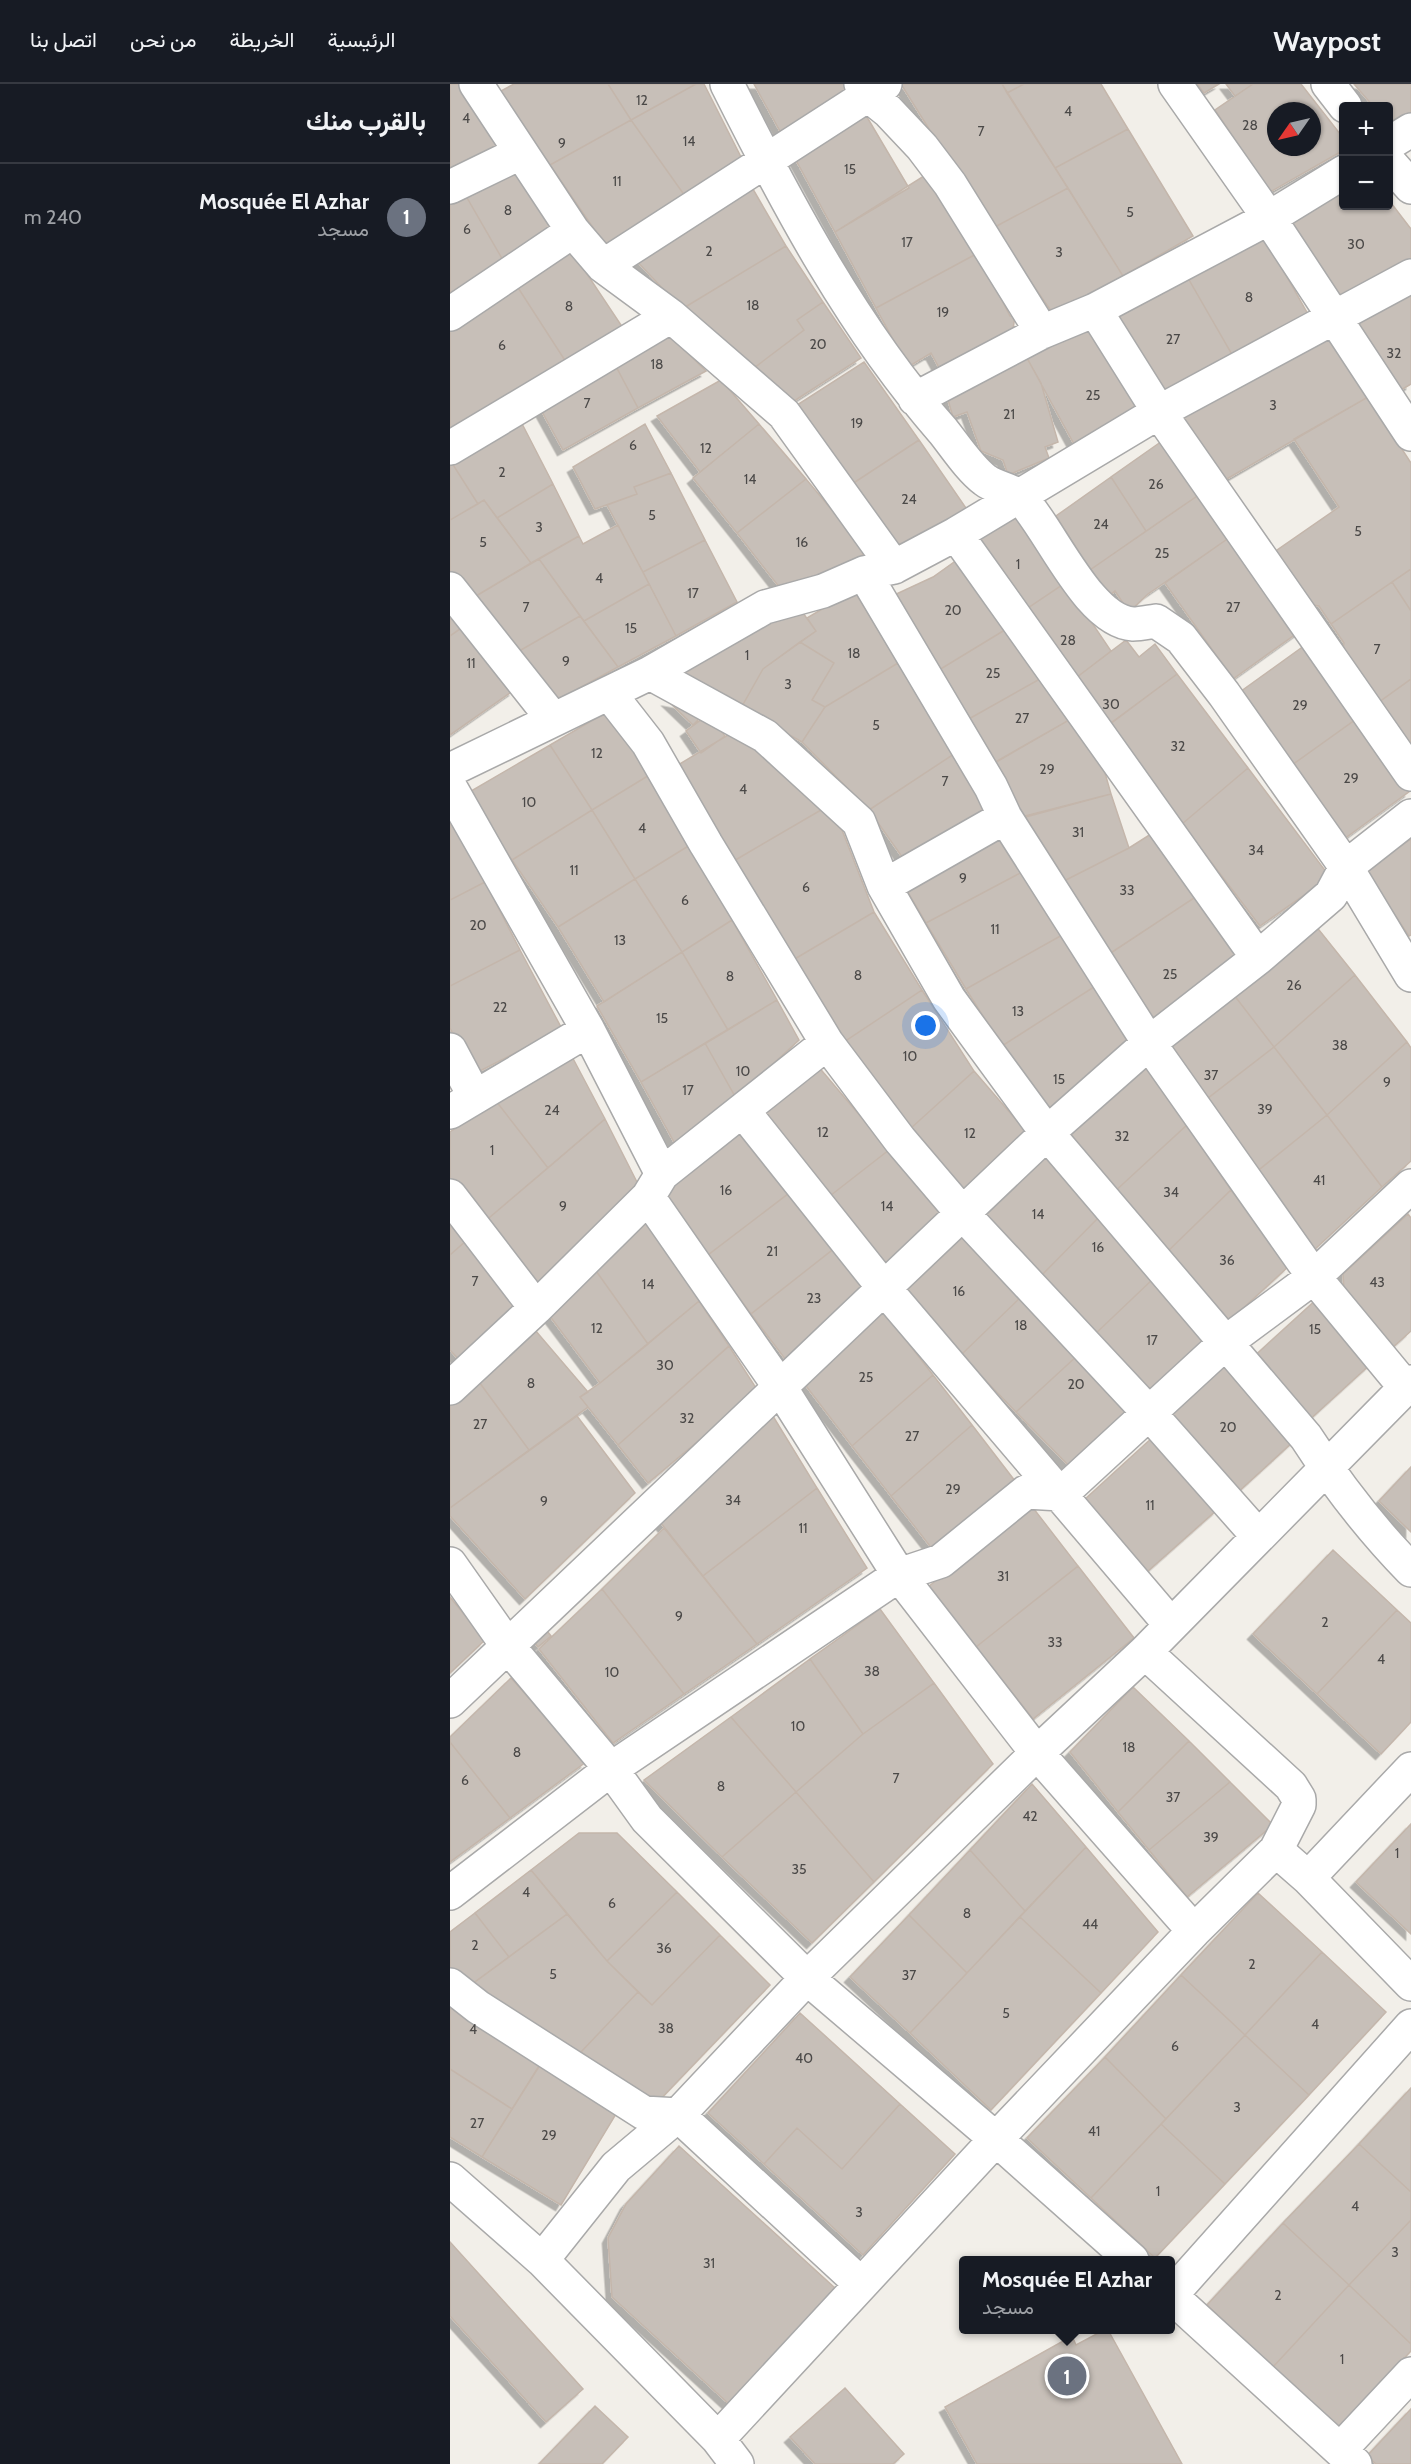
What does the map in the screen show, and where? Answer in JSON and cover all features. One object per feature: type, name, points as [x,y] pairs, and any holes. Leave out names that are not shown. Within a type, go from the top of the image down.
[{"type":"street","points":[[476,84],[573,231],[603,266],[671,316],[784,414],[879,570],[1005,817],[1149,1043],[1314,1277],[1408,1384],[1144,1652],[1037,1752],[807,1978],[678,2115],[616,2167],[542,2260]]},
{"type":"street","points":[[727,84],[766,160],[858,317],[915,399],[984,480],[1019,496],[1042,526],[1084,590],[1108,616],[1133,624],[1156,621],[1181,638],[1224,694],[1346,867],[1411,975]]},
{"type":"street","points":[[1175,84],[1269,218],[1411,434]]},
{"type":"street","points":[[1328,84],[1343,102]]},
{"type":"street","points":[[603,266],[766,160],[871,88],[888,111],[922,147],[950,184],[1042,332]]},
{"type":"street","points":[[1393,141],[1411,130]]},
{"type":"street","points":[[450,187],[520,153]]},
{"type":"street","points":[[1393,165],[1411,188]]},
{"type":"street","points":[[915,399],[1042,332],[1095,310],[1269,218],[1339,175]]},
{"type":"street","points":[[450,314],[573,231]]},
{"type":"street","points":[[450,770],[650,673],[765,606],[823,591],[879,570],[956,534],[1159,412],[1411,276]]},
{"type":"street","points":[[1095,310],[1159,412],[1411,774]]},
{"type":"street","points":[[450,448],[671,316]]},
{"type":"street","points":[[956,534],[1258,958]]},
{"type":"street","points":[[450,589],[554,719]]},
{"type":"street","points":[[650,673],[765,736],[859,822],[884,886],[949,999],[1047,1134],[1306,1437],[1326,1468],[1377,1536],[1411,1570]]},
{"type":"street","points":[[609,693],[648,743],[706,844],[827,1043],[900,1140],[963,1214],[1150,1414],[1258,1536]]},
{"type":"street","points":[[450,787],[588,1030],[655,1186],[899,1575],[1037,1752],[1194,1931]]},
{"type":"street","points":[[450,1701],[1047,1134],[1149,1043],[1258,958],[1331,895],[1346,867],[1411,816]]},
{"type":"street","points":[[884,886],[1005,817]]},
{"type":"street","points":[[450,1050],[462,1104],[588,1030]]},
{"type":"street","points":[[450,1388],[536,1308],[655,1186],[827,1043]]},
{"type":"street","points":[[743,1111],[884,1288],[1171,1625]]},
{"type":"street","points":[[450,1893],[611,1769],[899,1575],[941,1561],[1026,1492],[1061,1494],[1225,1343],[1314,1277],[1411,1186]]},
{"type":"street","points":[[450,1196],[536,1308]]},
{"type":"street","points":[[450,1564],[507,1645],[611,1769],[647,1819],[807,1978],[996,2139],[1128,2256]]},
{"type":"street","points":[[450,2179],[542,2260],[728,2452],[861,2284],[1194,1931],[1276,1850],[1299,1805],[1299,1799],[1291,1786],[1144,1652]]},
{"type":"street","points":[[1308,1878],[1411,1769]]},
{"type":"street","points":[[1276,1850],[1308,1878],[1411,1984]]},
{"type":"street","points":[[450,1985],[478,2007],[644,2113],[678,2115],[861,2284]]},
{"type":"street","points":[[1175,2291],[1411,2026]]},
{"type":"street","points":[[1175,2299],[1348,2457],[1411,2374]]},
{"type":"building","points":[[450,84],[458,84],[506,153],[450,180]]},
{"type":"building","points":[[514,84],[608,84],[631,120],[550,165],[499,92]]},
{"type":"building","points":[[608,84],[696,84],[631,120]]},
{"type":"building","points":[[696,84],[704,84],[743,161],[685,196],[631,120]]},
{"type":"building","points":[[754,84],[848,84],[854,95],[781,133]]},
{"type":"building","points":[[901,84],[1002,84],[1068,188],[993,228]]},
{"type":"building","points":[[1002,84],[1024,84],[1007,93]]},
{"type":"building","points":[[1024,84],[1101,84],[1128,129],[1055,168],[1007,93]]},
{"type":"building","points":[[1197,84],[1219,84],[1204,93]]},
{"type":"building","points":[[1226,84],[1253,84],[1235,96]]},
{"type":"building","points":[[1253,84],[1301,84],[1315,102],[1267,102],[1267,156],[1321,156],[1321,110],[1339,133],[1339,153],[1270,192],[1215,110]]},
{"type":"building","points":[[1354,84],[1411,84],[1411,117],[1393,122],[1393,102],[1370,102]]},
{"type":"building","points":[[864,112],[909,188],[835,232],[791,151]]},
{"type":"building","points":[[631,120],[685,196],[605,245],[550,165]]},
{"type":"building","points":[[1128,129],[1193,236],[1123,276],[1055,168]]},
{"type":"building","points":[[514,164],[555,230],[504,262],[462,189]]},
{"type":"building","points":[[927,174],[978,253],[876,308],[835,232]]},
{"type":"building","points":[[750,184],[786,246],[682,309],[632,256]]},
{"type":"building","points":[[1068,188],[1123,276],[1054,315],[993,228]]},
{"type":"building","points":[[462,189],[504,262],[453,294],[450,291],[450,195]]},
{"type":"building","points":[[1339,192],[1339,210],[1393,210],[1393,206],[1411,229],[1411,260],[1339,298],[1286,222]]},
{"type":"building","points":[[1265,238],[1309,316],[1234,358],[1188,278]]},
{"type":"building","points":[[786,246],[823,302],[797,320],[804,330],[754,368],[682,309]]},
{"type":"building","points":[[569,247],[623,328],[566,362],[515,283]]},
{"type":"building","points":[[978,253],[1010,316],[1015,316],[1012,336],[943,375],[931,353],[908,367],[876,308]]},
{"type":"building","points":[[1188,278],[1234,358],[1159,399],[1110,320]]},
{"type":"building","points":[[515,283],[566,362],[450,432],[450,328]]},
{"type":"building","points":[[1411,291],[1411,384],[1401,390],[1355,322]]},
{"type":"building","points":[[823,302],[861,358],[791,403],[754,368],[804,330],[797,320]]},
{"type":"building","points":[[1096,324],[1146,406],[1074,444],[1027,358]]},
{"type":"building","points":[[663,329],[706,371],[638,408],[611,357]]},
{"type":"building","points":[[1327,334],[1368,397],[1225,480],[1178,413]]},
{"type":"building","points":[[611,357],[638,408],[563,450],[535,399]]},
{"type":"building","points":[[1027,358],[1041,383],[1058,442],[1045,447],[1049,458],[1008,475],[1003,460],[981,451],[967,412],[953,417],[946,393]]},
{"type":"building","points":[[864,362],[919,440],[849,486],[794,407]]},
{"type":"building","points":[[721,380],[759,424],[700,472],[657,416]]},
{"type":"building","points":[[1368,397],[1411,463],[1411,569],[1331,624],[1319,606],[1304,604],[1270,555],[1339,507],[1294,439]]},
{"type":"building","points":[[517,414],[553,484],[497,518],[484,500],[478,504],[450,460]]},
{"type":"building","points":[[645,424],[671,473],[634,487],[637,494],[595,509],[573,467]]},
{"type":"building","points":[[759,424],[806,479],[737,533],[693,478]]},
{"type":"building","points":[[1165,439],[1203,492],[1146,531],[1111,477]]},
{"type":"building","points":[[919,440],[968,511],[893,549],[849,486]]},
{"type":"building","points":[[450,460],[478,504],[450,520]]},
{"type":"building","points":[[671,473],[705,540],[643,572],[607,505],[637,494],[634,487]]},
{"type":"building","points":[[1111,477],[1146,531],[1090,570],[1056,516]]},
{"type":"building","points":[[806,479],[867,552],[829,577],[780,588],[737,533]]},
{"type":"building","points":[[553,484],[579,536],[531,563],[497,518]]},
{"type":"building","points":[[1203,492],[1233,535],[1148,594],[1129,612],[1115,591],[1107,598],[1090,570]]},
{"type":"building","points":[[484,500],[531,563],[471,599],[450,573],[450,520]]},
{"type":"building","points":[[1016,510],[1065,583],[1019,614],[970,545]]},
{"type":"building","points":[[618,525],[649,584],[584,621],[539,559],[579,536],[583,544]]},
{"type":"building","points":[[1233,535],[1300,631],[1233,679],[1165,583]]},
{"type":"building","points":[[705,540],[737,602],[676,636],[643,572]]},
{"type":"building","points":[[964,555],[1013,625],[939,670],[894,595],[933,577]]},
{"type":"building","points":[[539,559],[580,616],[514,654],[471,599]]},
{"type":"building","points":[[1411,569],[1411,611],[1392,582]]},
{"type":"building","points":[[1392,582],[1411,611],[1411,679],[1375,705],[1342,656],[1344,643],[1331,624]]},
{"type":"building","points":[[1065,583],[1111,651],[1068,684],[1019,614]]},
{"type":"building","points":[[649,584],[676,636],[618,667],[584,621]]},
{"type":"building","points":[[854,590],[898,663],[825,707],[812,700],[834,663],[800,642],[816,631],[807,618]]},
{"type":"building","points":[[798,606],[816,631],[763,669],[741,708],[679,675]]},
{"type":"building","points":[[450,609],[464,626],[450,636]]},
{"type":"building","points":[[580,616],[618,667],[552,703],[514,654]]},
{"type":"building","points":[[1013,625],[1047,675],[967,720],[939,670]]},
{"type":"building","points":[[464,626],[514,690],[450,735],[450,636]]},
{"type":"building","points":[[1126,640],[1139,657],[1155,644],[1177,674],[1104,728],[1068,684]]},
{"type":"building","points":[[800,642],[834,663],[812,700],[825,707],[802,742],[741,708],[763,669]]},
{"type":"building","points":[[1308,643],[1359,717],[1292,765],[1240,692]]},
{"type":"building","points":[[898,663],[957,752],[869,810],[802,742],[825,707]]},
{"type":"building","points":[[1177,674],[1248,768],[1182,824],[1109,725]]},
{"type":"building","points":[[1047,675],[1076,716],[993,764],[967,720]]},
{"type":"building","points":[[1411,679],[1411,760],[1375,705]]},
{"type":"building","points":[[668,701],[709,709],[693,725]]},
{"type":"building","points":[[610,710],[651,774],[592,810],[550,745]]},
{"type":"building","points":[[709,714],[725,736],[701,753],[686,731]]},
{"type":"building","points":[[1076,716],[1105,773],[1111,794],[1018,819],[990,765]]},
{"type":"building","points":[[1359,717],[1410,791],[1344,839],[1292,765]]},
{"type":"building","points":[[738,729],[821,810],[732,862],[673,768]]},
{"type":"building","points":[[550,745],[592,810],[512,860],[466,794]]},
{"type":"building","points":[[957,752],[996,809],[905,861],[869,810]]},
{"type":"building","points":[[1248,768],[1330,877],[1260,926],[1182,824]]},
{"type":"building","points":[[651,774],[690,845],[635,879],[592,810]]},
{"type":"building","points":[[1111,794],[1129,848],[1058,884],[1025,816]]},
{"type":"building","points":[[592,810],[635,879],[558,927],[512,860]]},
{"type":"building","points":[[821,810],[842,830],[874,912],[793,960],[732,862]]},
{"type":"building","points":[[450,817],[485,882],[450,900]]},
{"type":"building","points":[[998,831],[1024,871],[926,923],[903,884]]},
{"type":"building","points":[[1154,832],[1197,896],[1102,959],[1058,884],[1129,848]]},
{"type":"building","points":[[1411,839],[1411,935],[1409,936],[1365,871]]},
{"type":"building","points":[[690,845],[732,920],[682,952],[635,879]]},
{"type":"building","points":[[1024,871],[1064,934],[966,989],[926,923]]},
{"type":"building","points":[[635,879],[682,952],[604,1002],[558,927]]},
{"type":"building","points":[[485,882],[520,950],[450,986],[450,900]]},
{"type":"building","points":[[1197,896],[1241,960],[1152,1026],[1106,956]]},
{"type":"building","points":[[874,912],[922,990],[844,1042],[793,960]]},
{"type":"building","points":[[732,920],[777,1000],[728,1030],[682,952]]},
{"type":"building","points":[[1315,925],[1355,975],[1274,1047],[1234,995]]},
{"type":"building","points":[[1064,934],[1097,985],[1002,1046],[966,989]]},
{"type":"building","points":[[520,950],[562,1029],[474,1074],[450,1028],[450,986]]},
{"type":"building","points":[[682,952],[728,1030],[641,1082],[597,1006]]},
{"type":"building","points":[[1355,975],[1407,1042],[1327,1115],[1274,1047]]},
{"type":"building","points":[[1097,985],[1134,1043],[1051,1112],[1002,1046]]},
{"type":"building","points":[[922,990],[974,1071],[910,1129],[844,1042]]},
{"type":"building","points":[[1234,995],[1274,1047],[1203,1102],[1163,1047]]},
{"type":"building","points":[[777,1000],[799,1040],[736,1098],[705,1043]]},
{"type":"building","points":[[1407,1042],[1411,1048],[1411,1161],[1382,1187],[1327,1115]]},
{"type":"building","points":[[705,1043],[736,1098],[679,1151],[641,1082]]},
{"type":"building","points":[[1274,1047],[1327,1115],[1255,1173],[1203,1102]]},
{"type":"building","points":[[569,1051],[605,1119],[548,1168],[496,1101]]},
{"type":"building","points":[[1143,1061],[1187,1125],[1112,1194],[1071,1146],[1065,1124]]},
{"type":"building","points":[[817,1065],[889,1150],[826,1199],[757,1113]]},
{"type":"building","points":[[974,1071],[1031,1137],[965,1201],[910,1129]]},
{"type":"building","points":[[496,1101],[548,1168],[483,1223],[450,1178],[450,1132]]},
{"type":"building","points":[[1327,1115],[1382,1187],[1313,1251],[1255,1173]]},
{"type":"building","points":[[605,1119],[640,1188],[538,1286],[483,1223]]},
{"type":"building","points":[[1187,1125],[1231,1190],[1165,1254],[1112,1194]]},
{"type":"building","points":[[744,1126],[793,1190],[708,1255],[659,1191]]},
{"type":"building","points":[[1041,1148],[1100,1216],[1038,1279],[976,1212]]},
{"type":"building","points":[[889,1150],[949,1212],[888,1270],[826,1199]]},
{"type":"building","points":[[793,1190],[836,1247],[751,1314],[708,1255]]},
{"type":"building","points":[[1231,1190],[1289,1266],[1227,1323],[1165,1254]]},
{"type":"building","points":[[1408,1214],[1411,1218],[1411,1331],[1391,1349],[1344,1290],[1343,1274]]},
{"type":"building","points":[[1100,1216],[1154,1278],[1092,1337],[1038,1279]]},
{"type":"building","points":[[651,1217],[699,1301],[648,1344],[594,1268]]},
{"type":"building","points":[[450,1219],[467,1240],[450,1255]]},
{"type":"building","points":[[959,1227],[1023,1295],[961,1355],[896,1286]]},
{"type":"building","points":[[467,1240],[522,1308],[461,1362],[450,1350],[450,1255]]},
{"type":"building","points":[[836,1247],[868,1288],[789,1364],[751,1314]]},
{"type":"building","points":[[594,1268],[648,1344],[600,1383],[546,1311]]},
{"type":"building","points":[[1154,1278],[1211,1343],[1151,1399],[1092,1337]]},
{"type":"building","points":[[1023,1295],[1078,1355],[1016,1412],[961,1355]]},
{"type":"building","points":[[1318,1298],[1374,1361],[1306,1423],[1249,1361]]},
{"type":"building","points":[[699,1301],[729,1346],[618,1445],[580,1397]]},
{"type":"building","points":[[878,1304],[933,1375],[852,1446],[800,1378]]},
{"type":"building","points":[[529,1323],[588,1392],[580,1397],[588,1407],[529,1450],[474,1375]]},
{"type":"building","points":[[729,1346],[758,1391],[648,1483],[618,1445]]},
{"type":"building","points":[[1078,1355],[1133,1413],[1072,1469],[1016,1412]]},
{"type":"building","points":[[1219,1358],[1295,1440],[1236,1494],[1160,1413]]},
{"type":"building","points":[[474,1375],[529,1450],[450,1508],[450,1398]]},
{"type":"building","points":[[933,1375],[972,1425],[891,1496],[852,1446]]},
{"type":"building","points":[[768,1408],[817,1488],[703,1576],[653,1513]]},
{"type":"building","points":[[577,1416],[635,1493],[525,1599],[450,1516],[450,1508]]},
{"type":"building","points":[[972,1425],[1015,1481],[933,1550],[891,1496]]},
{"type":"building","points":[[1153,1437],[1218,1509],[1147,1572],[1083,1501]]},
{"type":"building","points":[[1411,1467],[1411,1532],[1379,1501]]},
{"type":"building","points":[[817,1488],[867,1568],[757,1644],[703,1576]]},
{"type":"building","points":[[1030,1504],[1078,1566],[976,1647],[928,1587]]},
{"type":"building","points":[[664,1528],[757,1644],[684,1694],[602,1589]]},
{"type":"building","points":[[1333,1550],[1397,1610],[1317,1694],[1253,1634]]},
{"type":"building","points":[[1078,1566],[1134,1638],[1033,1719],[976,1647]]},
{"type":"building","points":[[602,1589],[684,1694],[613,1743],[539,1649]]},
{"type":"building","points":[[450,1597],[485,1640],[450,1673]]},
{"type":"building","points":[[880,1609],[934,1683],[863,1734],[810,1659]]},
{"type":"building","points":[[1397,1610],[1411,1623],[1411,1722],[1381,1754],[1317,1694]]},
{"type":"building","points":[[533,1613],[551,1636],[538,1647],[519,1623]]},
{"type":"building","points":[[810,1659],[863,1734],[796,1792],[731,1717]]},
{"type":"building","points":[[511,1678],[586,1762],[510,1818],[450,1742],[450,1737]]},
{"type":"building","points":[[934,1683],[993,1764],[874,1882],[796,1792],[863,1734]]},
{"type":"building","points":[[1133,1687],[1189,1741],[1118,1812],[1070,1752]]},
{"type":"building","points":[[731,1717],[796,1792],[722,1857],[644,1780]]},
{"type":"building","points":[[1189,1741],[1230,1782],[1149,1850],[1118,1812]]},
{"type":"building","points":[[450,1742],[510,1818],[450,1862]]},
{"type":"building","points":[[1230,1782],[1273,1825],[1187,1897],[1149,1850]]},
{"type":"building","points":[[1032,1784],[1086,1847],[1025,1911],[970,1850]]},
{"type":"building","points":[[796,1792],[874,1882],[812,1943],[722,1857]]},
{"type":"building","points":[[1411,1824],[1411,1934],[1356,1882]]},
{"type":"building","points":[[579,1833],[617,1833],[677,1892],[607,1961],[531,1870]]},
{"type":"building","points":[[1086,1847],[1158,1932],[1101,1993],[1020,1917]]},
{"type":"building","points":[[970,1850],[1025,1911],[967,1973],[909,1915]]},
{"type":"building","points":[[531,1870],[567,1914],[509,1957],[475,1913]]},
{"type":"building","points":[[677,1892],[720,1935],[652,2005],[607,1961]]},
{"type":"building","points":[[1258,1893],[1322,1952],[1245,2035],[1181,1975]]},
{"type":"building","points":[[475,1913],[509,1957],[468,1987],[450,1973],[450,1932]]},
{"type":"building","points":[[567,1914],[607,1961],[638,1992],[581,2052],[553,2043],[468,1987]]},
{"type":"building","points":[[909,1915],[967,1973],[910,2033],[850,1977]]},
{"type":"building","points":[[1020,1917],[1101,1993],[991,2110],[910,2033]]},
{"type":"building","points":[[720,1935],[770,1985],[653,2107],[581,2052],[638,1992],[652,2005]]},
{"type":"building","points":[[1322,1952],[1386,2012],[1309,2095],[1245,2035]]},
{"type":"building","points":[[1181,1975],[1245,2035],[1166,2119],[1105,2057]]},
{"type":"building","points":[[450,2000],[544,2058],[512,2109],[450,2069]]},
{"type":"building","points":[[800,2013],[900,2104],[842,2169],[797,2128],[764,2164],[708,2113]]},
{"type":"building","points":[[1245,2035],[1309,2095],[1225,2184],[1161,2124]]},
{"type":"building","points":[[1105,2057],[1166,2119],[1091,2198],[1027,2138]]},
{"type":"building","points":[[540,2065],[616,2114],[561,2205],[482,2157]]},
{"type":"building","points":[[450,2069],[512,2109],[482,2157],[450,2137]]},
{"type":"building","points":[[1411,2088],[1411,2192],[1359,2144]]},
{"type":"building","points":[[900,2104],[955,2154],[863,2255],[764,2164],[797,2128],[842,2169]]},
{"type":"building","points":[[1161,2124],[1225,2184],[1157,2256],[1153,2256],[1091,2198]]},
{"type":"building","points":[[1359,2144],[1411,2192],[1411,2220],[1349,2285],[1283,2223]]},
{"type":"building","points":[[679,2146],[835,2288],[729,2404],[612,2297],[608,2238],[626,2204]]},
{"type":"building","points":[[1411,2220],[1411,2344],[1349,2285]]},
{"type":"building","points":[[1283,2223],[1349,2285],[1273,2367],[1207,2305]]},
{"type":"building","points":[[450,2242],[583,2389],[546,2422],[450,2316]]},
{"type":"building","points":[[1349,2285],[1411,2344],[1411,2351],[1338,2429],[1273,2367]]},
{"type":"building","points":[[1097,2334],[1110,2334],[1182,2464],[977,2464],[945,2407],[1072,2336],[1076,2345]]},
{"type":"building","points":[[845,2388],[904,2454],[893,2464],[815,2464],[790,2437]]},
{"type":"building","points":[[595,2406],[628,2437],[602,2464],[539,2464]]},
{"type":"building","points":[[1411,2409],[1411,2464],[1376,2464],[1367,2456]]},
{"type":"place","name":"Mosquée El Azhar","points":[[1067,2376]]}]
